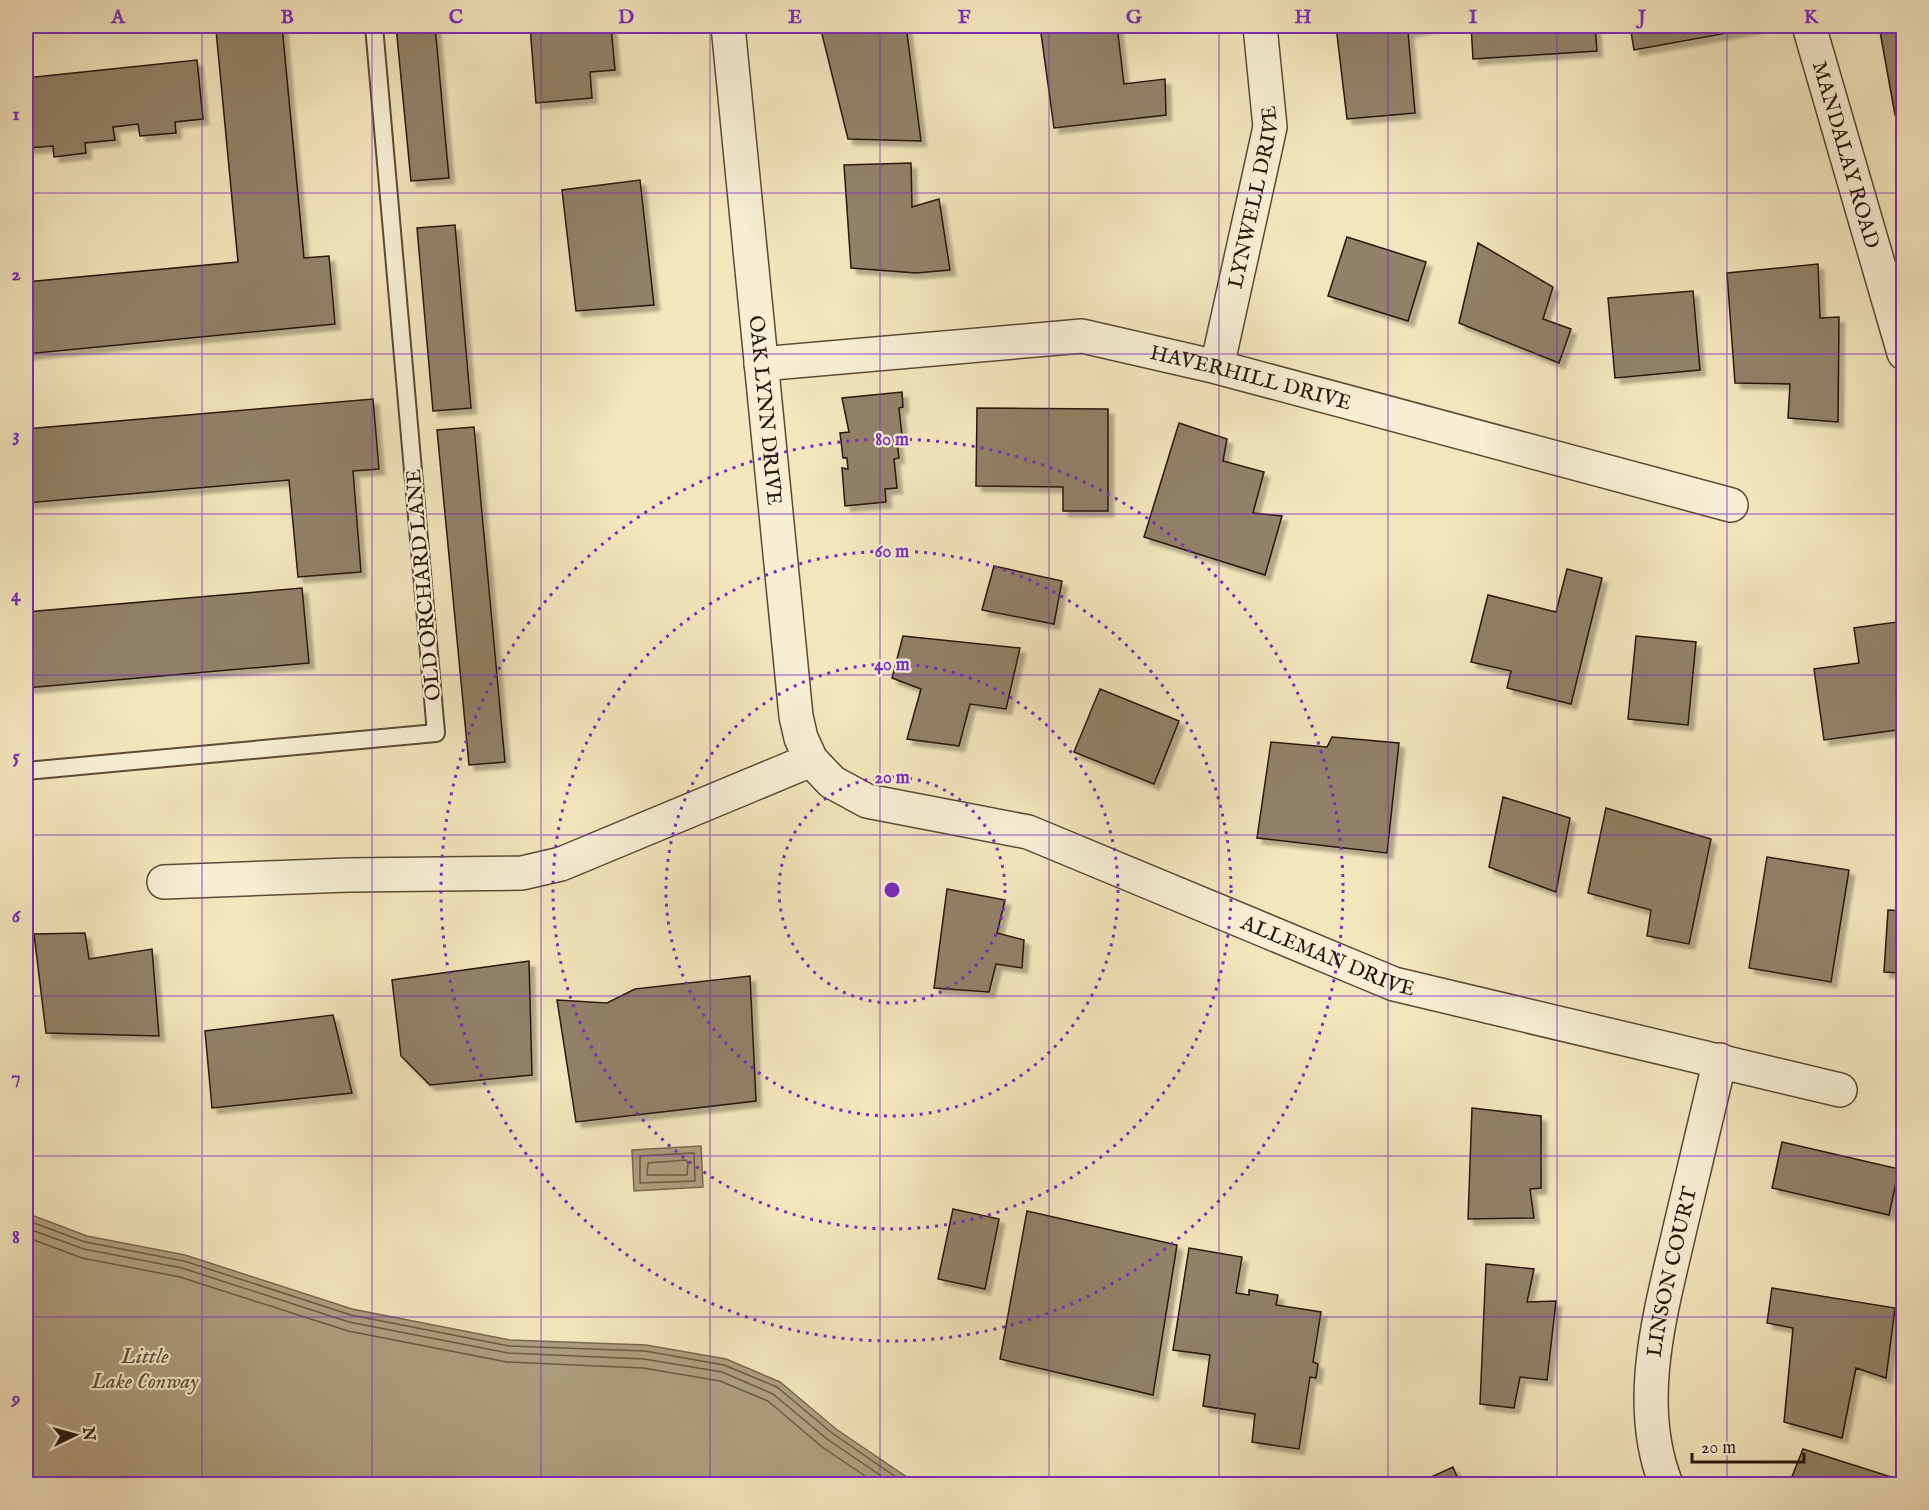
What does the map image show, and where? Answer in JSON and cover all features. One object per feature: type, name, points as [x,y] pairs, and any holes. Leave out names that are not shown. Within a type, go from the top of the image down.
[{"type":"street","name":"OAK LYNN DRIVE","points":[[728,26],[796,716],[801,738],[821,771]]},
{"type":"street","name":"LYNWELL DRIVE","points":[[1216,367],[1270,127],[1260,26]]},
{"type":"street","name":"MANDALAY ROAD","points":[[1809,26],[1904,353]]},
{"type":"street","name":"HAVERHILL DRIVE","points":[[761,364],[1082,336],[1216,367],[1731,505]]},
{"type":"street","points":[[164,882],[348,875],[522,873],[561,864],[821,771]]},
{"type":"street","name":"ALLEMAN DRIVE","points":[[821,771],[867,801],[1028,832],[1394,984],[1840,1090]]},
{"type":"street","name":"LINSON COURT","points":[[1666,1485],[1660,1470],[1650,1407],[1657,1328],[1720,1060]]},
{"type":"lane","name":"OLD ORCHARD LANE","points":[[26,771],[436,733],[374,26]]},
{"type":"water","points":[[701,1146],[703,1187],[634,1191],[632,1150]]},
{"type":"water","name":"Little Lake Conway","points":[[26,1213],[87,1236],[185,1255],[352,1309],[510,1340],[646,1345],[726,1359],[780,1382],[836,1429],[917,1484],[26,1484]]},
{"type":"building","points":[[282,26],[304,258],[329,256],[335,324],[26,354],[26,282],[238,262],[216,30]]},
{"type":"building","points":[[396,26],[435,26],[449,178],[411,181]]},
{"type":"building","points":[[530,26],[611,26],[615,70],[590,72],[592,98],[536,103]]},
{"type":"building","points":[[820,26],[906,26],[921,141],[848,139]]},
{"type":"building","points":[[1040,26],[1117,26],[1124,84],[1165,79],[1166,115],[1054,128]]},
{"type":"building","points":[[1336,26],[1432,26],[1408,32],[1415,113],[1347,119]]},
{"type":"building","points":[[1471,26],[1595,26],[1597,51],[1473,59]]},
{"type":"building","points":[[1630,26],[1754,26],[1755,28],[1634,50]]},
{"type":"building","points":[[1879,26],[1904,26],[1904,114],[1895,115]]},
{"type":"building","points":[[197,60],[203,119],[175,122],[176,133],[140,136],[138,124],[113,127],[115,140],[85,143],[86,153],[54,157],[53,146],[26,148],[26,78]]},
{"type":"building","points":[[911,163],[912,207],[939,199],[950,270],[916,273],[851,268],[844,165]]},
{"type":"building","points":[[640,180],[654,305],[576,311],[562,190]]},
{"type":"building","points":[[455,225],[471,408],[433,411],[417,228]]},
{"type":"building","points":[[1347,237],[1426,262],[1408,321],[1328,296]]},
{"type":"building","points":[[1478,243],[1553,287],[1543,319],[1571,329],[1559,363],[1459,323]]},
{"type":"building","points":[[1818,264],[1820,318],[1839,317],[1838,422],[1788,418],[1790,384],[1735,383],[1727,273]]},
{"type":"building","points":[[1693,291],[1700,370],[1615,378],[1608,298]]},
{"type":"building","points":[[902,392],[903,407],[899,408],[902,436],[896,436],[899,458],[894,459],[897,488],[885,489],[886,502],[845,506],[842,468],[848,469],[847,458],[843,458],[840,433],[849,432],[842,398]]},
{"type":"building","points":[[373,399],[379,469],[353,471],[361,572],[298,577],[289,480],[26,503],[26,429]]},
{"type":"building","points":[[977,408],[1108,409],[1108,511],[1063,511],[1063,487],[976,486]]},
{"type":"building","points":[[1179,423],[1227,439],[1223,461],[1264,472],[1253,513],[1282,516],[1265,575],[1144,537]]},
{"type":"building","points":[[474,427],[505,762],[469,765],[437,430]]},
{"type":"building","points":[[994,566],[1062,581],[1054,624],[982,610]]},
{"type":"building","points":[[1567,569],[1602,578],[1571,704],[1507,688],[1511,671],[1471,662],[1488,595],[1556,612]]},
{"type":"building","points":[[302,588],[309,663],[26,688],[26,612]]},
{"type":"building","points":[[1904,621],[1904,729],[1824,740],[1814,669],[1859,663],[1854,628]]},
{"type":"building","points":[[903,636],[1020,648],[1006,709],[970,704],[959,746],[907,739],[921,689],[892,678]]},
{"type":"building","points":[[1636,636],[1696,642],[1688,725],[1628,719]]},
{"type":"building","points":[[1100,689],[1179,721],[1154,784],[1074,752]]},
{"type":"building","points":[[1332,737],[1399,743],[1387,853],[1257,838],[1271,742],[1327,747]]},
{"type":"building","points":[[1503,797],[1570,818],[1556,892],[1489,867]]},
{"type":"building","points":[[1606,808],[1711,839],[1689,944],[1647,936],[1651,910],[1588,893]]},
{"type":"building","points":[[1767,857],[1849,870],[1831,982],[1749,968]]},
{"type":"building","points":[[947,889],[1005,900],[997,933],[1024,940],[1022,968],[996,964],[989,992],[934,988]]},
{"type":"building","points":[[1888,910],[1904,911],[1904,973],[1884,972]]},
{"type":"building","points":[[85,933],[89,959],[152,949],[159,1036],[46,1033],[34,934]]},
{"type":"building","points":[[529,961],[532,1075],[430,1085],[401,1056],[392,980]]},
{"type":"building","points":[[750,976],[756,1101],[576,1122],[557,1000],[607,1003],[635,989]]},
{"type":"building","points":[[333,1015],[352,1093],[212,1108],[205,1031]]},
{"type":"building","points":[[1472,1108],[1541,1116],[1541,1188],[1530,1189],[1534,1218],[1468,1219]]},
{"type":"building","points":[[1782,1142],[1899,1169],[1889,1215],[1772,1188]]},
{"type":"building","points":[[953,1209],[999,1219],[985,1289],[938,1279]]},
{"type":"building","points":[[1027,1211],[1177,1245],[1153,1395],[1000,1359]]},
{"type":"building","points":[[1189,1248],[1242,1257],[1236,1293],[1249,1295],[1249,1290],[1278,1295],[1276,1305],[1321,1312],[1313,1362],[1318,1364],[1316,1378],[1310,1377],[1299,1449],[1252,1442],[1255,1414],[1203,1406],[1210,1355],[1173,1350]]},
{"type":"building","points":[[1486,1264],[1534,1269],[1527,1302],[1556,1301],[1547,1380],[1520,1377],[1514,1408],[1480,1404]]},
{"type":"building","points":[[1772,1288],[1895,1308],[1886,1378],[1856,1368],[1842,1438],[1784,1422],[1793,1328],[1767,1323]]},
{"type":"building","points":[[1803,1449],[1904,1481],[1904,1484],[1789,1484]]},
{"type":"building","points":[[1453,1467],[1460,1484],[1416,1484]]}]
